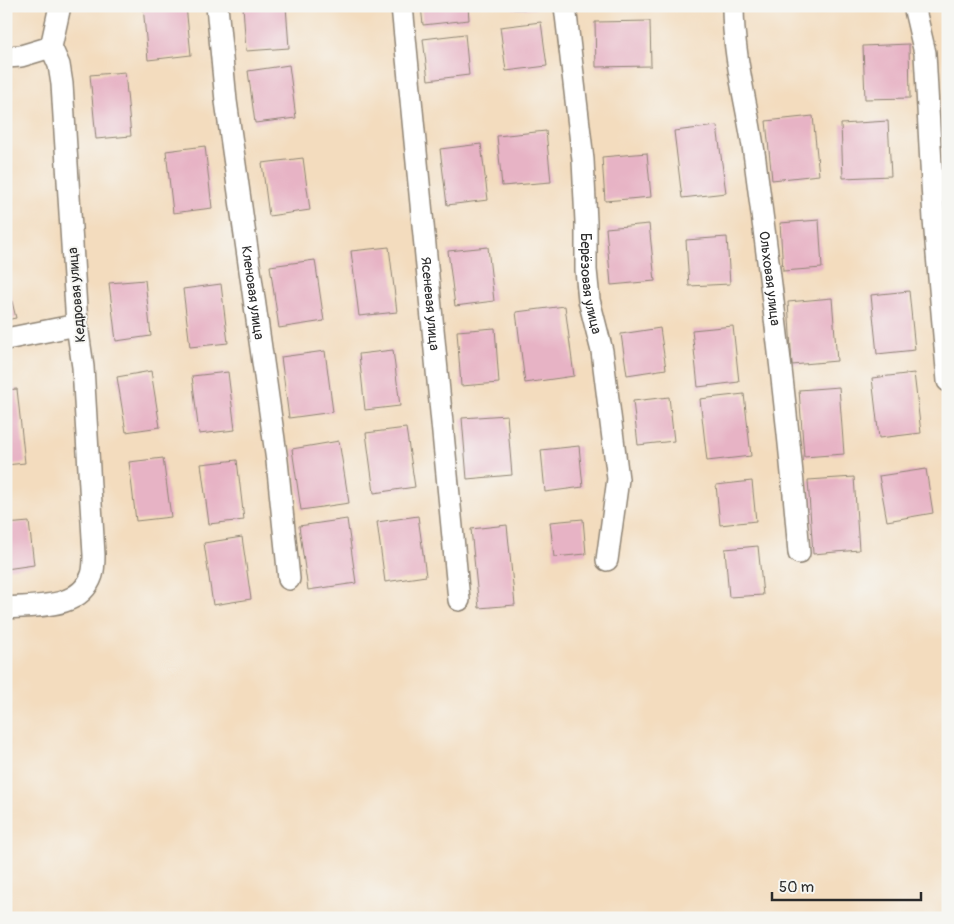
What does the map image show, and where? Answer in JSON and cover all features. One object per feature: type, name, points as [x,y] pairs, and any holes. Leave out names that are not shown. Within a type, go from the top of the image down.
[{"type":"street","points":[[6,57],[21,56],[51,46],[60,6]]},
{"type":"street","name":"Кленовая улица","points":[[217,6],[226,101],[277,461],[289,579]]},
{"type":"street","name":"Ясеневая улица","points":[[402,6],[459,600]]},
{"type":"street","name":"Берёзовая улица","points":[[565,6],[583,160],[586,270],[589,300],[602,351],[618,480],[607,560]]},
{"type":"street","name":"Ольховая улица","points":[[733,6],[735,52],[752,133],[774,306],[793,476],[799,553]]},
{"type":"street","points":[[914,6],[925,53],[934,220],[948,382]]},
{"type":"street","name":"Кедровая улица","points":[[6,608],[63,602],[77,596],[88,585],[93,573],[94,555],[83,367],[77,325],[62,84],[59,65],[51,46]]},
{"type":"street","points":[[6,339],[77,325]]},
{"type":"building","points":[[143,6],[186,6],[191,55],[148,60]]},
{"type":"building","points":[[243,6],[286,6],[289,48],[246,51]]},
{"type":"building","points":[[421,6],[468,6],[469,20],[423,25]]},
{"type":"building","points":[[513,6],[535,6],[535,9],[513,9]]},
{"type":"building","points":[[650,21],[651,66],[596,67],[595,22]]},
{"type":"building","points":[[541,22],[547,66],[506,71],[500,27]]},
{"type":"building","points":[[465,34],[469,75],[428,80],[423,39]]},
{"type":"building","points":[[909,44],[910,98],[865,99],[863,46]]},
{"type":"building","points":[[289,65],[296,118],[255,123],[248,71]]},
{"type":"building","points":[[125,72],[131,136],[96,139],[90,75]]},
{"type":"building","points":[[813,116],[819,175],[772,180],[766,121]]},
{"type":"building","points":[[888,121],[891,176],[843,178],[841,124]]},
{"type":"building","points":[[717,126],[726,193],[682,198],[674,131]]},
{"type":"building","points":[[546,131],[551,182],[502,186],[497,136]]},
{"type":"building","points":[[481,144],[488,200],[447,205],[440,149]]},
{"type":"building","points":[[205,146],[212,208],[173,213],[166,151]]},
{"type":"building","points":[[647,153],[651,197],[605,201],[602,157]]},
{"type":"building","points":[[303,158],[310,210],[269,216],[262,163]]},
{"type":"building","points":[[819,220],[822,268],[783,271],[780,223]]},
{"type":"building","points":[[649,224],[655,281],[611,285],[606,228]]},
{"type":"building","points":[[727,237],[730,284],[689,286],[686,240]]},
{"type":"building","points":[[389,247],[397,312],[359,316],[351,251]]},
{"type":"building","points":[[488,247],[494,301],[455,306],[448,251]]},
{"type":"building","points":[[315,260],[324,321],[279,328],[270,266]]},
{"type":"building","points":[[6,277],[16,318],[6,320]]},
{"type":"building","points":[[145,280],[151,336],[116,341],[109,283]]},
{"type":"building","points":[[221,284],[228,343],[190,347],[183,289]]},
{"type":"building","points":[[909,291],[915,350],[877,354],[871,295]]},
{"type":"building","points":[[832,298],[837,361],[792,365],[788,302]]},
{"type":"building","points":[[565,306],[574,376],[525,383],[516,312]]},
{"type":"building","points":[[733,326],[739,382],[698,387],[692,330]]},
{"type":"building","points":[[495,328],[499,383],[461,386],[457,331]]},
{"type":"building","points":[[660,328],[666,369],[627,375],[621,334]]},
{"type":"building","points":[[393,350],[400,406],[365,410],[359,354]]},
{"type":"building","points":[[325,351],[333,412],[289,418],[281,357]]},
{"type":"building","points":[[151,371],[160,427],[126,432],[117,377]]},
{"type":"building","points":[[228,372],[235,430],[199,434],[192,376]]},
{"type":"building","points":[[914,373],[921,433],[879,438],[872,378]]},
{"type":"building","points":[[839,387],[844,454],[804,457],[799,390]]},
{"type":"building","points":[[17,389],[25,463],[6,465],[6,390]]},
{"type":"building","points":[[744,394],[751,456],[707,461],[700,399]]},
{"type":"building","points":[[669,397],[674,441],[638,445],[633,401]]},
{"type":"building","points":[[507,415],[512,475],[467,479],[462,418]]},
{"type":"building","points":[[406,428],[415,487],[374,493],[366,433]]},
{"type":"building","points":[[339,441],[349,503],[301,510],[292,449]]},
{"type":"building","points":[[579,446],[583,487],[545,492],[541,450]]},
{"type":"building","points":[[163,458],[171,517],[136,521],[129,462]]},
{"type":"building","points":[[237,460],[244,520],[209,524],[201,464]]},
{"type":"building","points":[[926,469],[933,513],[887,521],[879,476]]},
{"type":"building","points":[[854,477],[859,550],[813,554],[808,480]]},
{"type":"building","points":[[752,481],[756,521],[720,525],[716,485]]},
{"type":"building","points":[[418,516],[426,576],[385,582],[377,522]]},
{"type":"building","points":[[347,519],[356,583],[308,590],[299,526]]},
{"type":"building","points":[[583,519],[586,554],[554,557],[550,522]]},
{"type":"building","points":[[29,522],[34,565],[6,569],[6,524]]},
{"type":"building","points":[[507,525],[515,605],[479,608],[471,529]]},
{"type":"building","points":[[242,537],[251,599],[213,605],[204,543]]},
{"type":"building","points":[[758,546],[763,595],[729,597],[725,549]]}]
